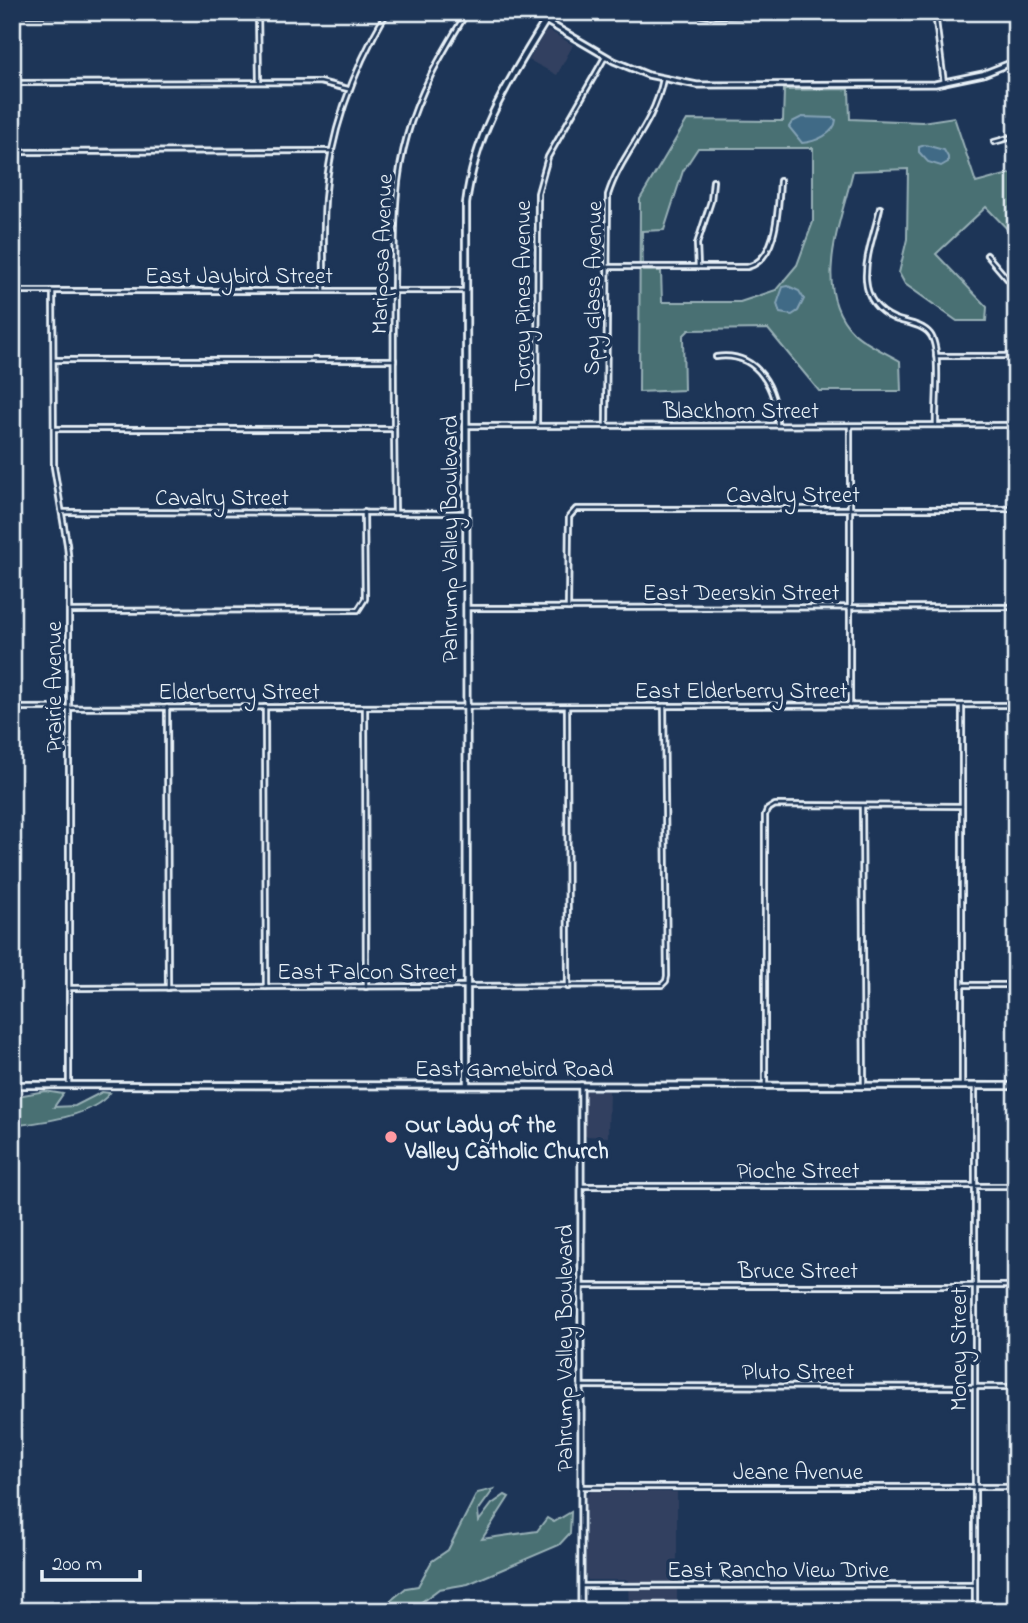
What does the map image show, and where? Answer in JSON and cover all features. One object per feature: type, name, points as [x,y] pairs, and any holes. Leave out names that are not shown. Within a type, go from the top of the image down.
[{"type":"main road","name":"Pahrump Valley Boulevard","points":[[467,1085],[466,204],[474,161],[495,106],[551,12]]},
{"type":"main road","name":"East Gamebird Road","points":[[12,1085],[1016,1086]]},
{"type":"street","points":[[324,290],[325,200],[331,151],[348,89],[360,60],[387,12]]},
{"type":"street","name":"Mariposa Avenue","points":[[394,513],[397,183],[407,134],[425,87],[467,12]]},
{"type":"street","points":[[530,12],[605,57],[634,70],[663,79],[710,86],[944,83],[983,74],[1016,61]]},
{"type":"street","points":[[681,12],[699,15],[807,15]]},
{"type":"street","points":[[12,14],[258,13],[259,83]]},
{"type":"street","points":[[842,14],[937,13],[944,83]]},
{"type":"street","name":"Torrey Pines Avenue","points":[[537,426],[537,204],[540,182],[554,145],[605,57]]},
{"type":"street","name":"Spy Glass Avenue","points":[[606,426],[608,195],[655,110],[663,79]]},
{"type":"street","points":[[12,83],[320,82],[348,89]]},
{"type":"street","points":[[995,142],[1016,136]]},
{"type":"street","points":[[12,152],[331,151]]},
{"type":"street","points":[[698,267],[697,244],[712,194],[712,181]]},
{"type":"street","points":[[606,267],[747,267],[760,262],[768,249],[776,222],[779,181]]},
{"type":"street","points":[[880,208],[866,265],[865,276],[869,292],[884,313],[928,332],[934,341],[936,425]]},
{"type":"street","points":[[987,255],[1016,289]]},
{"type":"street","name":"East Jaybird Street","points":[[12,291],[466,291]]},
{"type":"street","name":"Prairie Avenue","points":[[53,291],[54,467],[67,544],[69,1085]]},
{"type":"street","points":[[716,356],[740,357],[757,369],[773,395],[777,425]]},
{"type":"street","points":[[936,356],[1016,356]]},
{"type":"street","points":[[53,360],[394,360]]},
{"type":"street","points":[[850,425],[850,706]]},
{"type":"street","name":"Blackhorn Street","points":[[466,426],[1016,425]]},
{"type":"street","points":[[53,429],[394,429]]},
{"type":"street","name":"Cavalry Street","points":[[568,608],[568,529],[571,512],[576,509],[1016,509]]},
{"type":"street","name":"Cavalry Street","points":[[62,512],[466,513]]},
{"type":"street","points":[[68,611],[353,611],[360,608],[365,594],[364,512]]},
{"type":"street","name":"East Deerskin Street","points":[[466,608],[1016,607]]},
{"type":"street","name":"East Elderberry Street","points":[[467,707],[1016,705]]},
{"type":"street","name":"East Falcon Street","points":[[69,988],[568,987],[664,984],[667,976],[664,706]]},
{"type":"street","points":[[962,706],[962,1086]]},
{"type":"street","points":[[167,707],[168,988]]},
{"type":"street","points":[[265,707],[266,987]]},
{"type":"street","points":[[365,707],[366,987]]},
{"type":"street","name":"Elderberry Street","points":[[12,708],[467,707]]},
{"type":"street","points":[[567,707],[568,987]]},
{"type":"street","points":[[765,1086],[765,815],[769,808],[775,805],[962,806]]},
{"type":"street","points":[[862,805],[864,1086]]},
{"type":"street","points":[[962,985],[1016,985]]},
{"type":"street","name":"Pahrump Valley Boulevard","points":[[581,1085],[581,1611]]},
{"type":"street","name":"Money Street","points":[[975,1086],[975,1611]]},
{"type":"street","name":"Pioche Street","points":[[581,1186],[1016,1186]]},
{"type":"street","name":"Bruce Street","points":[[581,1286],[1016,1286]]},
{"type":"street","name":"Pluto Street","points":[[581,1386],[1016,1387]]},
{"type":"street","name":"Jeane Avenue","points":[[581,1487],[1016,1487]]},
{"type":"street","name":"East Rancho View Drive","points":[[581,1586],[974,1585]]},
{"type":"shaded area","points":[[550,31],[573,45],[557,75],[529,60],[545,32]]},
{"type":"shaded area","points":[[802,117],[836,120],[832,129],[824,136],[802,143],[789,127],[792,122]]},
{"type":"shaded area","points":[[925,145],[944,150],[948,162],[941,166],[928,162],[919,152],[919,147]]},
{"type":"shaded area","points":[[788,286],[799,291],[804,299],[798,311],[792,315],[780,313],[777,304],[783,287]]},
{"type":"shaded area","points":[[585,1091],[609,1091],[608,1137],[585,1136]]},
{"type":"shaded area","points":[[591,1491],[677,1492],[677,1611],[629,1611],[628,1580],[588,1580],[586,1496]]},
{"type":"green space","points":[[849,89],[850,119],[922,122],[954,117],[976,183],[1016,172],[1016,238],[986,207],[936,254],[987,307],[986,321],[957,321],[905,284],[899,273],[907,239],[908,169],[853,171],[833,255],[831,276],[834,296],[840,315],[853,332],[900,361],[901,391],[819,391],[768,329],[689,330],[683,336],[684,390],[639,392],[640,199],[687,120],[783,121],[784,90]],"holes":[[[698,148],[813,148],[813,222],[797,265],[776,290],[740,302],[662,302],[661,271],[643,271],[642,231],[664,230],[683,171]]]},
{"type":"green space","points":[[45,1091],[63,1094],[54,1107],[75,1106],[102,1092],[110,1093],[102,1101],[79,1113],[12,1126],[12,1097]]},
{"type":"green space","points":[[494,1489],[478,1511],[479,1521],[492,1504],[505,1495],[509,1497],[482,1539],[537,1531],[547,1518],[554,1522],[571,1512],[570,1533],[559,1545],[468,1584],[439,1589],[419,1604],[415,1611],[378,1611],[406,1588],[418,1586],[432,1561],[448,1550],[477,1493]]},
{"type":"place","name":"Our Lady of the Valley Catholic Church","points":[[391,1137]]}]
